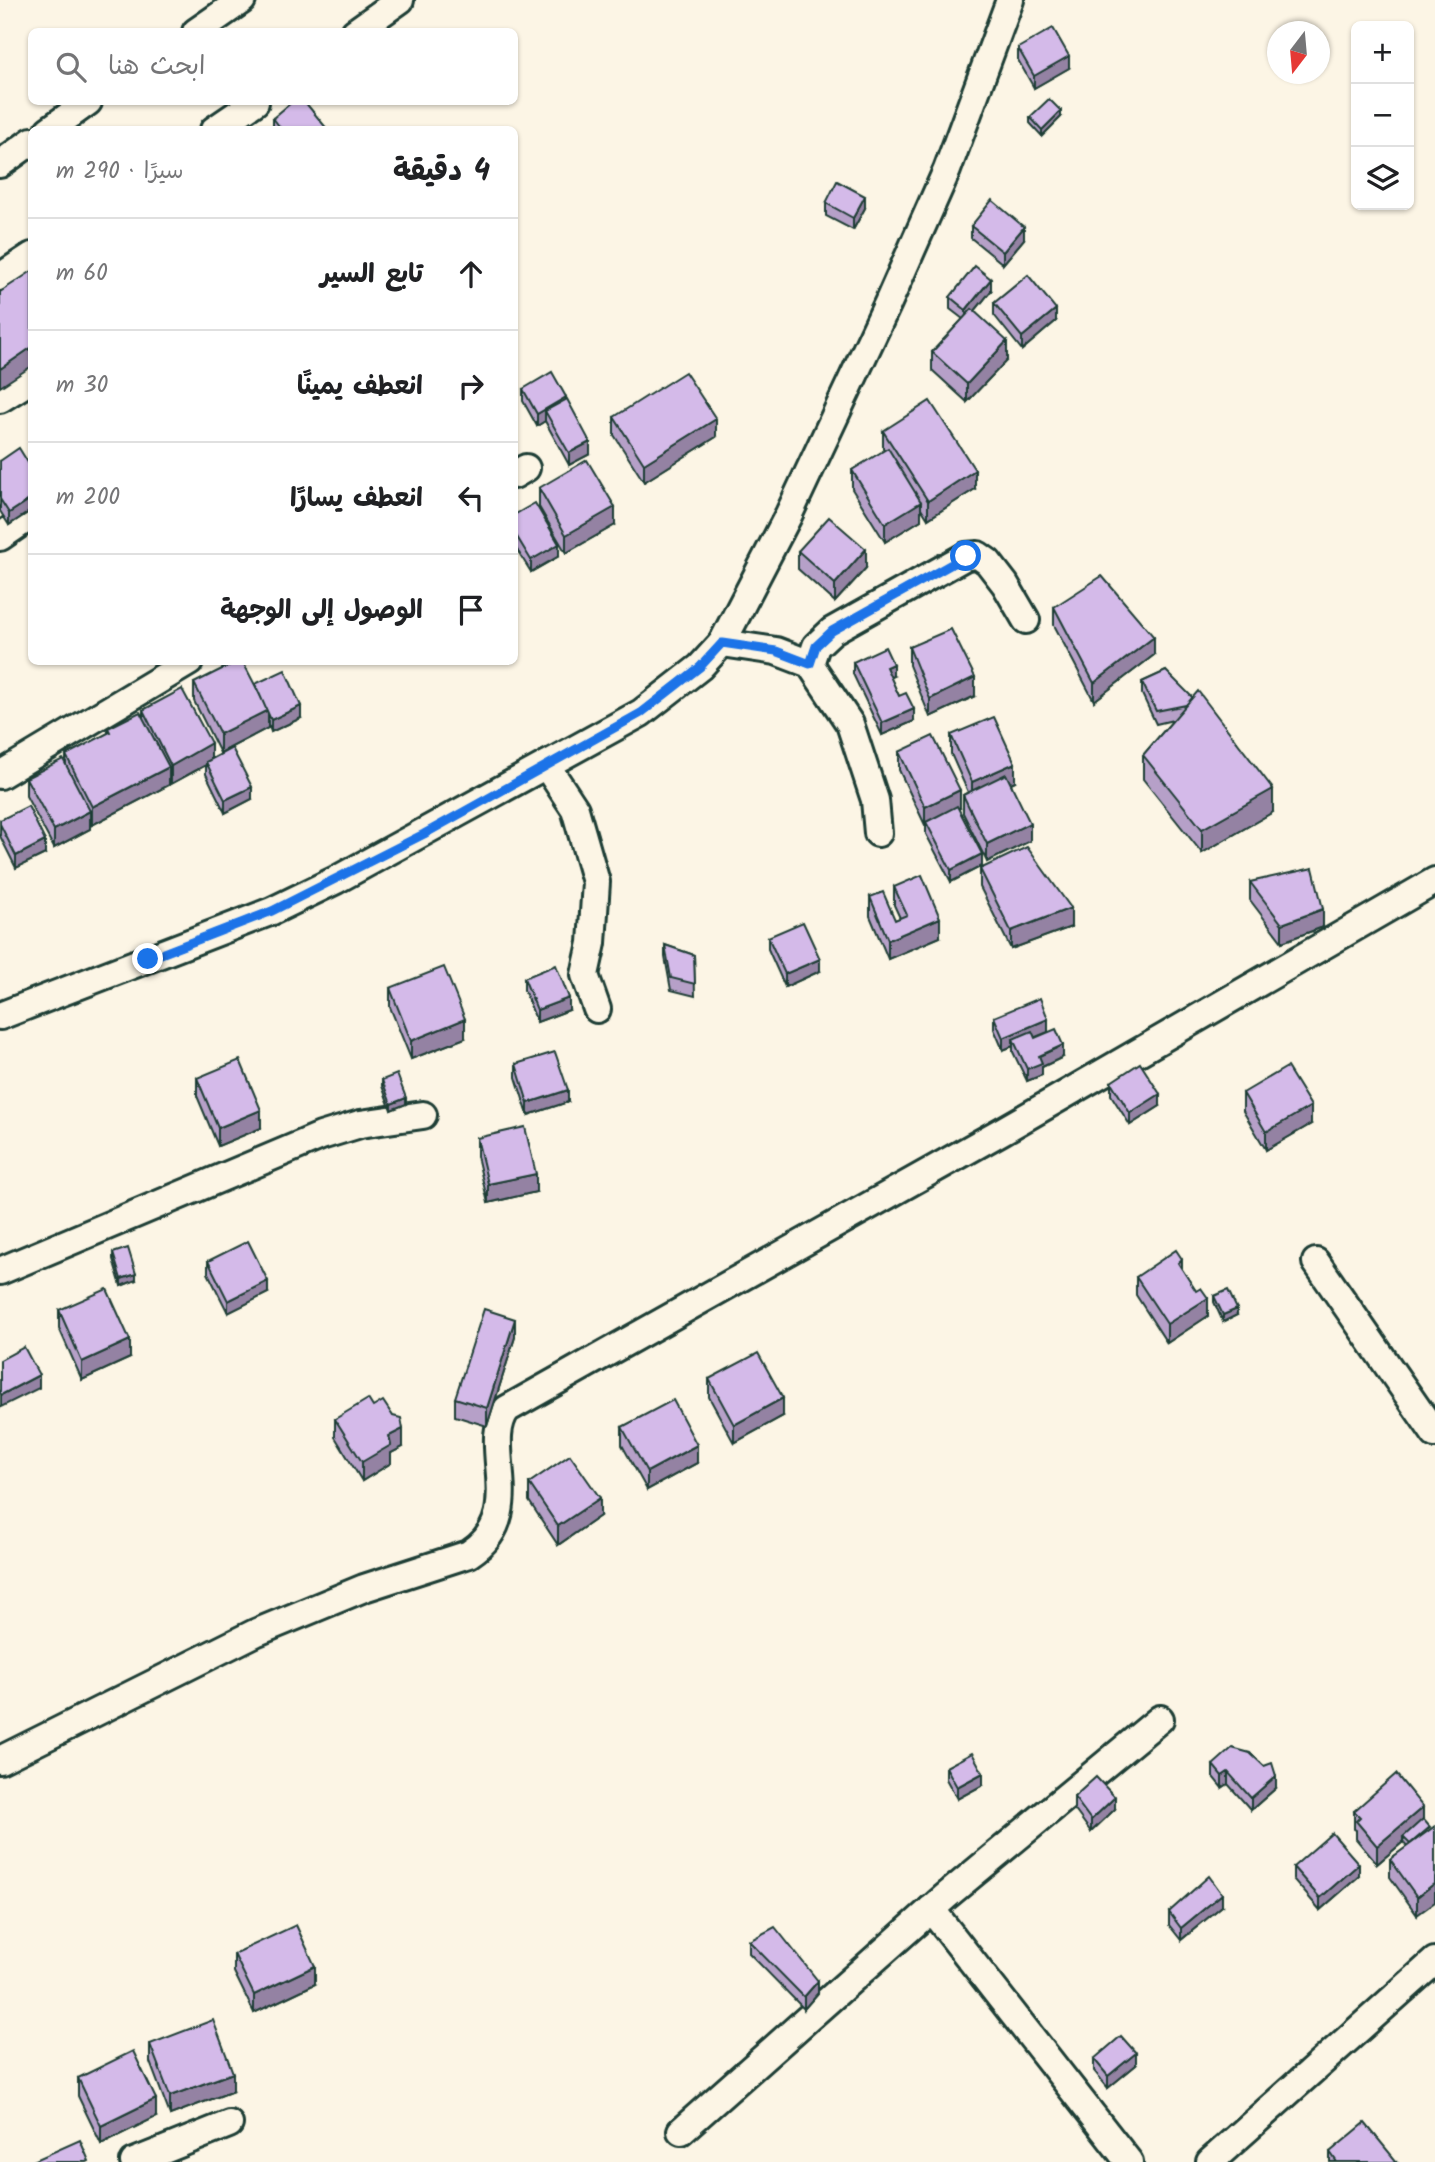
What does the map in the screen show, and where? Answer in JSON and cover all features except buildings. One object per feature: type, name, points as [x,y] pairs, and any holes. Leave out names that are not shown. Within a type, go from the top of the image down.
[{"type":"street","points":[[202,28],[242,0]]},
{"type":"street","points":[[361,28],[400,0]]},
{"type":"street","points":[[0,1016],[272,911],[424,834],[641,713],[700,667],[722,643],[788,516],[888,303],[947,170],[1010,0]]},
{"type":"street","points":[[54,126],[85,105]]},
{"type":"street","points":[[220,126],[251,105]]},
{"type":"street","points":[[0,164],[28,145]]},
{"type":"street","points":[[0,277],[28,259]]},
{"type":"street","points":[[0,399],[28,382]]},
{"type":"street","points":[[0,537],[28,518]]},
{"type":"street","points":[[810,664],[816,646],[832,631],[966,556],[978,555],[988,562],[1026,620]]},
{"type":"street","points":[[722,643],[776,651],[810,664],[850,724],[875,800],[878,833]]},
{"type":"street","points":[[0,775],[184,665]]},
{"type":"street","points":[[546,765],[575,810],[596,882],[592,943],[584,975],[597,1009]]},
{"type":"street","points":[[0,1760],[254,1633],[364,1588],[469,1554],[483,1545],[497,1518],[501,1465],[498,1437],[500,1421],[507,1409],[1002,1131],[1435,881]]},
{"type":"street","points":[[0,1271],[321,1136],[360,1124],[423,1115]]},
{"type":"street","points":[[1316,1262],[1435,1434]]},
{"type":"street","points":[[681,2131],[931,1909],[1160,1719]]},
{"type":"street","points":[[931,1909],[1129,2162]]},
{"type":"street","points":[[1210,2162],[1435,1961]]},
{"type":"street","points":[[134,2162],[229,2124]]},
{"type":"route","points":[[148,959],[272,911],[424,834],[641,713],[677,687],[722,643],[797,656],[810,664],[820,640],[832,631],[966,556]]}]
